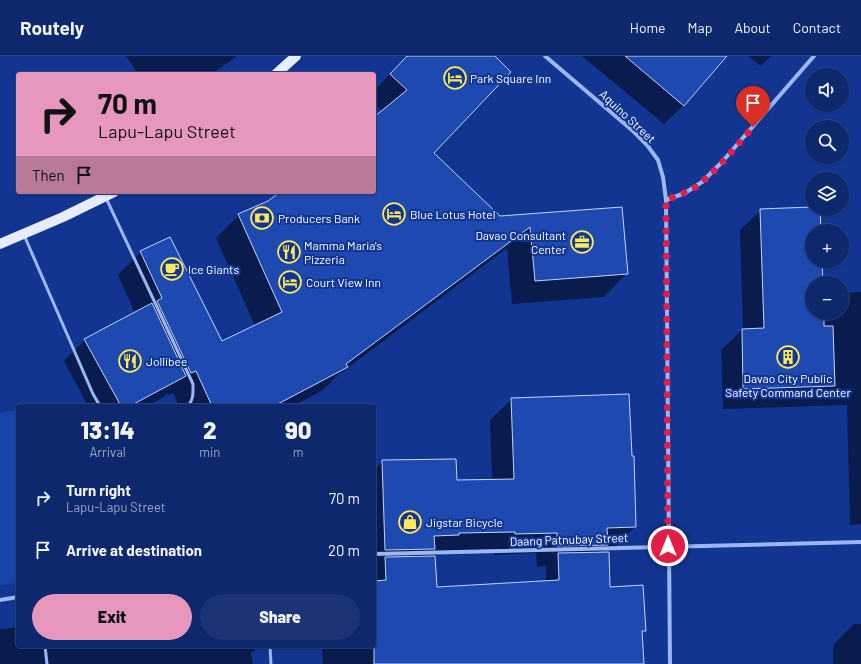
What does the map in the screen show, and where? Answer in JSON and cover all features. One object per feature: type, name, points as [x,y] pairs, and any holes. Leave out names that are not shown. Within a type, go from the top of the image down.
[{"type":"main road","points":[[278,72],[296,56]]},
{"type":"main road","points":[[0,244],[63,218],[110,194]]},
{"type":"street","name":"Aquino Street","points":[[545,56],[633,131],[647,145],[658,160],[663,177],[666,200],[670,664]]},
{"type":"street","points":[[666,200],[685,193],[702,182],[722,162],[814,56]]},
{"type":"street","name":"Daang Patnubay Street","points":[[376,554],[861,542]]},
{"type":"street","points":[[0,600],[16,597]]},
{"type":"lane","points":[[110,194],[193,384],[193,394],[190,404]]},
{"type":"lane","points":[[24,235],[92,394],[99,404]]},
{"type":"lane","points":[[45,648],[47,664]]},
{"type":"lane","points":[[270,648],[271,664]]},
{"type":"shaded area","points":[[16,410],[16,583],[0,585],[0,413]]},
{"type":"building","points":[[407,56],[495,56],[511,72],[434,153],[500,216],[622,207],[628,274],[535,281],[530,227],[346,364],[348,367],[278,404],[211,404],[196,371],[191,373],[157,301],[162,298],[140,251],[170,237],[222,341],[282,312],[238,214],[268,201],[277,194],[376,194],[376,115],[407,90],[390,74]]},
{"type":"building","points":[[625,56],[727,56],[684,106]]},
{"type":"building","points":[[805,207],[805,216],[820,216],[821,224],[805,224],[805,268],[822,268],[823,276],[805,276],[805,320],[824,320],[824,326],[833,326],[835,386],[743,389],[742,329],[764,328],[760,209]]},
{"type":"building","name":"Jollibee","points":[[152,303],[186,376],[134,404],[120,404],[84,339]]},
{"type":"building","points":[[629,394],[632,456],[634,456],[636,527],[607,528],[608,545],[557,546],[557,533],[459,533],[459,535],[434,536],[435,549],[385,550],[382,460],[456,459],[457,480],[514,479],[511,398]]},
{"type":"building","points":[[609,552],[610,587],[643,585],[646,631],[642,631],[644,664],[374,664],[374,648],[376,648],[376,581],[386,580],[385,557],[435,556],[437,587],[559,580],[558,553]]},
{"type":"place","name":"Park Square Inn","points":[[455,78]]},
{"type":"place","name":"Blue Lotus Hotel","points":[[394,214]]},
{"type":"place","name":"Producers Bank","points":[[262,218]]},
{"type":"place","name":"Davao Consultant Center","points":[[582,242]]},
{"type":"place","name":"Mamma Maria's Pizzeria","points":[[289,252]]},
{"type":"place","name":"Ice Giants","points":[[172,269]]},
{"type":"place","name":"Court View Inn","points":[[290,282]]},
{"type":"place","name":"Davao City Public Safety Command Center","points":[[788,357]]},
{"type":"place","name":"Jollibee","points":[[130,361]]},
{"type":"place","name":"Jigstar Bicycle","points":[[410,522]]},
{"type":"route","points":[[668,546],[666,200],[685,193],[702,182],[753,127]]}]
